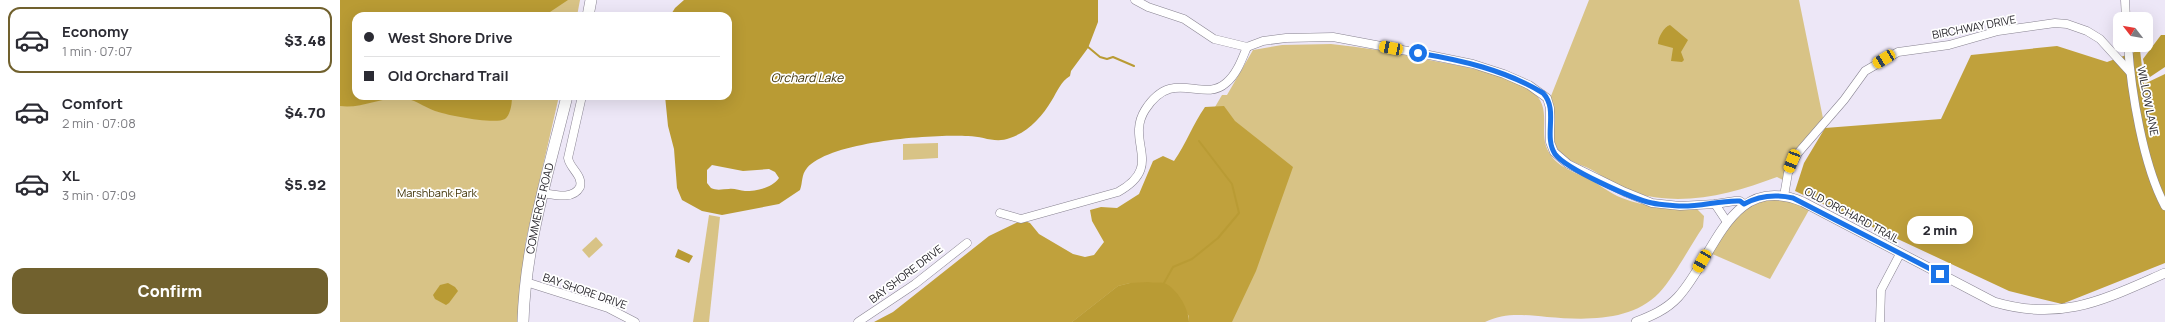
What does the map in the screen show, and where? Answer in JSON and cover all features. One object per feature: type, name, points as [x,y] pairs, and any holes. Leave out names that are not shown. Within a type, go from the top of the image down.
[{"type":"main road","points":[[589,12],[592,0]]},
{"type":"main road","name":"COMMERCE ROAD","points":[[523,322],[526,282],[532,241],[567,100]]},
{"type":"street","points":[[1135,0],[1148,7],[1184,19],[1214,39],[1248,47],[1264,41],[1286,38],[1333,37],[1429,54],[1473,64],[1504,74],[1529,85],[1547,98],[1550,108],[1550,142],[1557,156],[1568,164],[1625,192],[1652,203],[1680,206],[1740,201],[1744,204]]},
{"type":"street","points":[[2125,0],[2126,12]]},
{"type":"street","name":"BIRCHWAY DRIVE","points":[[1784,196],[1788,172],[1798,153],[1844,100],[1865,71],[1898,52],[1949,45],[1998,31],[2055,23],[2066,24],[2100,39],[2130,72]]},
{"type":"street","points":[[1000,213],[1021,218],[1118,192],[1130,186],[1138,178],[1142,169],[1140,126],[1145,110],[1163,90],[1172,87],[1212,90],[1225,84],[1233,76],[1248,47]]},
{"type":"street","name":"WILLOW LANE","points":[[2129,52],[2130,72],[2151,170],[2165,206]]},
{"type":"street","points":[[544,190],[566,196],[576,192],[581,184],[580,177],[570,165],[568,158],[581,100]]},
{"type":"street","name":"OLD ORCHARD TRAIL","points":[[1636,322],[1653,315],[1677,298],[1727,222],[1744,204],[1760,197],[1784,196],[1803,202],[1994,302],[2018,311],[2037,314],[2073,312],[2165,273]]},
{"type":"street","points":[[1715,204],[1727,222]]},
{"type":"street","name":"BAY SHORE DRIVE","points":[[858,322],[915,284],[967,242]]},
{"type":"street","points":[[1880,322],[1881,290],[1900,254]]},
{"type":"street","name":"BAY SHORE DRIVE","points":[[526,282],[608,308],[635,322]]},
{"type":"green space","name":"Marshbank Park","points":[[340,0],[580,0],[578,12],[352,12],[352,100],[558,100],[526,240],[517,322],[340,322]]},
{"type":"green space","points":[[1589,0],[1799,0],[1825,128],[1818,132],[1783,180],[1777,177],[1743,189],[1707,197],[1671,199],[1635,193],[1568,159],[1560,152],[1555,143],[1555,116],[1547,95],[1551,96]]},
{"type":"green space","points":[[1331,44],[1366,48],[1465,67],[1493,74],[1519,84],[1531,91],[1541,103],[1544,117],[1544,139],[1546,146],[1553,158],[1562,166],[1590,179],[1617,196],[1640,204],[1697,209],[1704,216],[1703,227],[1676,270],[1659,293],[1648,302],[1635,309],[1607,317],[1577,319],[1508,315],[1485,322],[1026,322],[1114,280],[1222,95],[1227,95],[1253,50],[1282,45]]},
{"type":"green space","points":[[938,143],[938,158],[903,160],[903,144]]},
{"type":"green space","points":[[1778,195],[1809,210],[1770,279],[1710,253],[1737,212]]},
{"type":"green space","points":[[709,215],[720,217],[709,322],[693,322]]},
{"type":"green space","points":[[596,237],[603,245],[589,258],[582,250]]},
{"type":"shaded area","points":[[2057,46],[2107,62],[2134,52],[2140,52],[2144,84],[2165,74],[2165,263],[2062,304],[2009,291],[1795,191],[1804,163],[1825,128],[1941,119],[1971,55]]},
{"type":"shaded area","points":[[1224,106],[1235,121],[1293,167],[1256,271],[1232,322],[1189,322],[1189,316],[1164,283],[1130,283],[1118,286],[1072,322],[874,322],[893,312],[989,236],[1022,220],[1030,223],[1039,234],[1073,254],[1085,257],[1094,255],[1104,242],[1092,221],[1090,210],[1101,207],[1117,208],[1139,194],[1153,161],[1163,156],[1174,161],[1205,107]]},
{"type":"water","points":[[340,0],[568,0],[550,12],[352,12],[352,100],[382,100],[356,106],[340,106]]},
{"type":"water","name":"Orchard Lake","points":[[684,0],[1098,0],[1098,22],[1088,48],[1071,71],[1070,76],[1062,84],[1039,118],[1023,132],[1005,140],[994,140],[973,136],[931,136],[883,141],[837,151],[819,159],[807,168],[803,176],[800,190],[779,204],[722,215],[702,211],[682,200],[677,188],[674,149],[668,126],[665,100],[732,100],[732,12],[672,12]],"holes":[[[712,165],[743,171],[769,169],[775,172],[779,178],[768,187],[759,190],[720,190],[711,188],[707,183],[707,170]]]},
{"type":"water","points":[[1670,25],[1688,40],[1681,52],[1684,60],[1682,62],[1671,61],[1673,48],[1658,44],[1662,33]]},
{"type":"water","points":[[2161,35],[2165,35],[2165,67],[2150,77],[2145,69],[2143,59],[2148,52],[2153,52],[2153,46]]},
{"type":"water","points":[[411,100],[512,100],[512,102],[509,114],[505,119],[500,121],[491,121],[470,119],[441,113]]},
{"type":"water","points":[[678,249],[693,256],[689,263],[675,257]]},
{"type":"water","points":[[448,283],[455,287],[458,291],[446,305],[435,299],[433,295],[440,285]]},
{"type":"water","points":[[1130,283],[1164,283],[1173,289],[1185,305],[1189,322],[1072,322],[1118,286]]},
{"type":"waterway","points":[[1088,47],[1100,57],[1107,59],[1113,57],[1134,66]]},
{"type":"waterway","points":[[1164,283],[1173,267],[1192,259],[1218,238],[1239,213],[1232,184],[1199,141]]},
{"type":"route","points":[[1418,53],[1473,64],[1504,74],[1543,93],[1547,98],[1550,108],[1550,142],[1559,159],[1595,179],[1638,198],[1652,203],[1680,206],[1735,201],[1740,201],[1744,204],[1752,199],[1776,195],[1793,198],[1940,274]]}]
